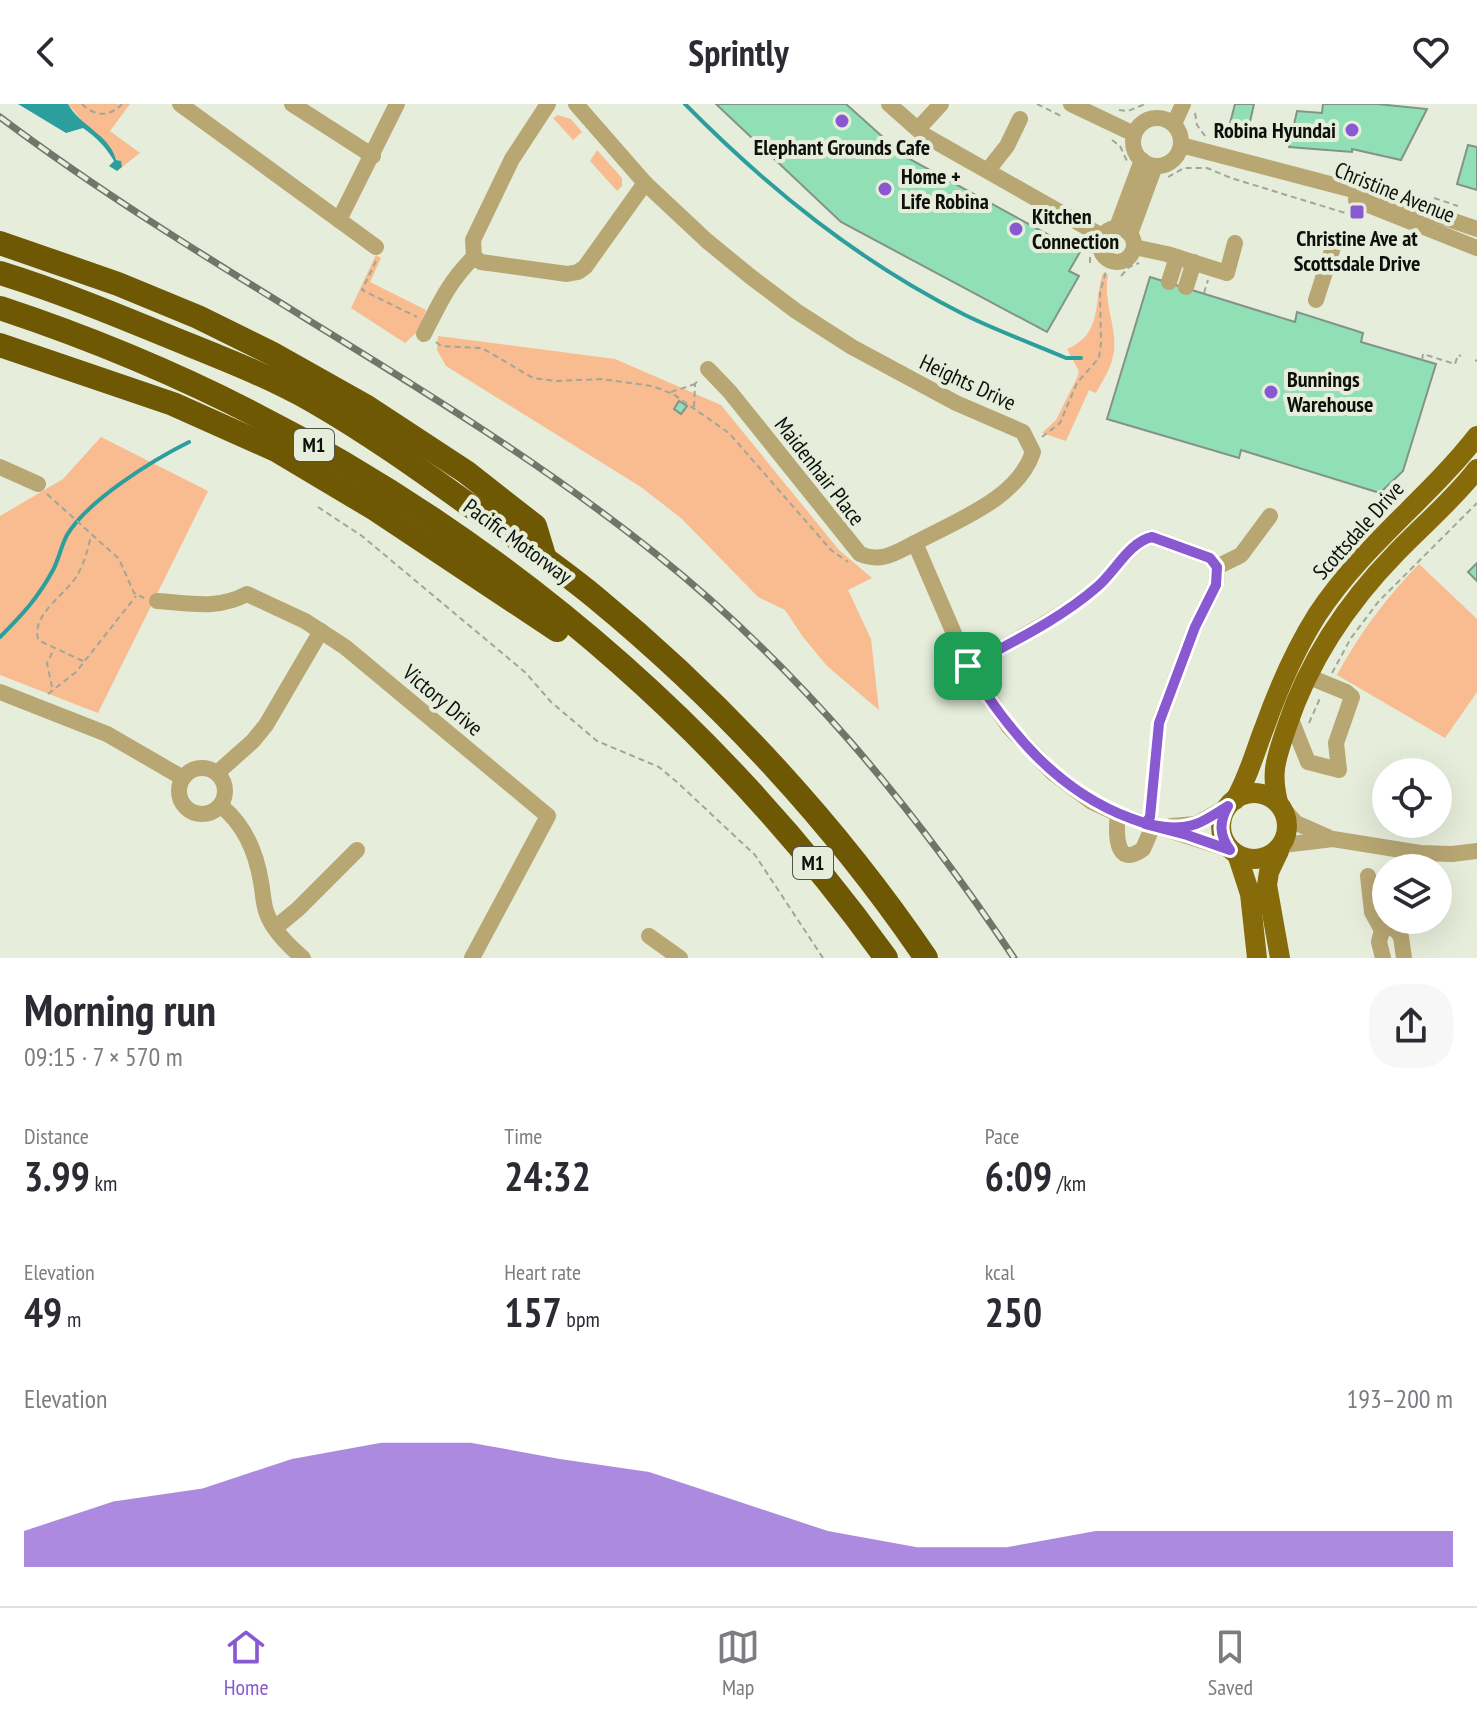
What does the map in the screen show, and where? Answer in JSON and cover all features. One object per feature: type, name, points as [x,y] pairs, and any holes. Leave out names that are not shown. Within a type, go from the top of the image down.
[{"type":"highway","points":[[0,243],[118,284],[208,322],[367,407],[466,472],[535,526],[545,559]]},
{"type":"highway","name":"Pacific Motorway","points":[[0,273],[244,366],[314,402],[441,485],[545,559],[668,661],[764,756],[858,866],[926,958]]},
{"type":"highway","name":"Pacific Motorway","points":[[0,308],[64,329],[158,367],[281,426],[372,479],[483,552],[595,641],[669,707],[806,855],[886,958]]},
{"type":"highway","points":[[0,345],[173,404],[276,450],[375,509],[559,632],[595,641]]},
{"type":"main road","name":"Scottsdale Drive","points":[[1231,803],[1249,773],[1297,649],[1336,587],[1401,515],[1457,461],[1477,436]]},
{"type":"main road","name":"Scottsdale Drive","points":[[1281,806],[1272,780],[1290,717],[1322,649],[1353,602],[1477,469]]},
{"type":"main road","points":[[1257,958],[1250,894],[1220,828],[1222,816],[1231,803],[1257,793],[1281,806],[1288,821],[1288,833],[1269,872],[1267,885],[1280,958]]},
{"type":"main road","points":[[1234,854],[1265,857],[1281,848]]},
{"type":"street","points":[[180,104],[376,247]]},
{"type":"street","points":[[292,104],[373,156]]},
{"type":"street","points":[[339,220],[397,104]]},
{"type":"street","points":[[428,329],[446,290],[474,257],[473,240],[512,159],[548,104]]},
{"type":"street","name":"Heights Drive","points":[[576,104],[645,183],[707,241],[796,311],[914,381],[1023,432],[1030,442]]},
{"type":"street","points":[[889,104],[918,129],[1114,238],[1227,273],[1235,243]]},
{"type":"street","points":[[918,129],[941,104]]},
{"type":"street","points":[[1071,104],[1134,134]]},
{"type":"street","points":[[1174,124],[1183,104]]},
{"type":"street","points":[[1114,238],[1146,169],[1172,161],[1181,145],[1180,134],[1174,124],[1159,111],[1141,124],[1134,134],[1134,148],[1146,169]]},
{"type":"street","points":[[988,170],[1007,146],[1020,119]]},
{"type":"street","name":"Christine Avenue","points":[[1181,145],[1395,201],[1477,229]]},
{"type":"street","name":"Christine Avenue","points":[[1296,176],[1477,248]]},
{"type":"street","points":[[474,257],[481,262],[567,274],[578,272],[591,260],[645,183]]},
{"type":"street","points":[[1316,300],[1335,241]]},
{"type":"street","points":[[1169,282],[1177,257]]},
{"type":"street","points":[[1186,287],[1194,262]]},
{"type":"street","name":"Maidenhair Place","points":[[708,369],[860,554],[872,559],[884,558],[915,543]]},
{"type":"street","points":[[1030,442],[1033,452],[1028,468],[1014,482],[991,502],[915,543],[968,666],[1009,727],[1052,772],[1092,802],[1234,854]]},
{"type":"street","points":[[0,467],[38,484]]},
{"type":"street","points":[[1217,567],[1241,555],[1270,516]]},
{"type":"street","points":[[968,666],[1065,612],[1111,575],[1133,548],[1152,537],[1210,558],[1217,567],[1216,585],[1195,627],[1159,723]]},
{"type":"street","points":[[157,601],[217,605],[230,603],[247,594],[321,631],[266,725],[217,773]]},
{"type":"street","name":"Victory Drive","points":[[321,631],[345,647],[548,816],[472,958]]},
{"type":"street","points":[[1290,717],[1308,762],[1339,770],[1336,743],[1352,697],[1307,676]]},
{"type":"street","points":[[0,692],[107,734],[183,778]]},
{"type":"street","points":[[199,768],[217,773],[225,790],[221,806],[209,814],[191,812],[179,798],[179,785],[183,778],[191,770],[199,768]]},
{"type":"street","points":[[1149,825],[1196,824],[1231,803]]},
{"type":"street","points":[[221,806],[234,816],[250,842],[260,874],[266,913],[275,928],[303,958]]},
{"type":"street","points":[[1281,806],[1296,823],[1333,839],[1420,853],[1477,851]]},
{"type":"street","points":[[1118,814],[1117,843],[1125,853],[1131,855],[1143,849],[1149,825]]},
{"type":"street","points":[[1281,848],[1333,839]]},
{"type":"street","points":[[275,928],[357,850]]},
{"type":"street","points":[[1368,876],[1372,912]]},
{"type":"street","points":[[1381,934],[1379,942],[1383,958]]},
{"type":"street","points":[[1400,934],[1404,958]]},
{"type":"street","points":[[649,936],[680,958]]},
{"type":"path","points":[[82,104],[103,115],[111,114],[122,104]]},
{"type":"path","points":[[1037,104],[1072,121]]},
{"type":"path","points":[[1112,107],[1128,111],[1145,104]]},
{"type":"path","points":[[1108,137],[1120,146],[1130,167],[1146,169],[1158,182],[1184,168],[1207,168],[1357,216]]},
{"type":"path","points":[[1090,266],[1091,253],[1114,238]]},
{"type":"path","points":[[376,247],[381,251],[362,290],[428,329],[441,346],[482,348],[533,378],[556,381],[601,379],[652,386],[670,393],[729,433],[831,550],[851,564]]},
{"type":"path","points":[[1121,276],[1134,264],[1148,262]]},
{"type":"path","points":[[1030,442],[1045,436],[1060,423],[1077,383],[1099,358],[1100,293],[1106,271]]},
{"type":"path","points":[[1204,293],[1209,275]]},
{"type":"path","points":[[1422,360],[1423,354],[1455,364],[1458,355],[1461,356]]},
{"type":"path","points":[[670,393],[695,384],[708,369]]},
{"type":"path","points":[[694,407],[695,384]]},
{"type":"path","points":[[38,484],[69,517],[119,559],[137,594],[157,601]]},
{"type":"path","points":[[1301,741],[1351,638],[1379,601],[1477,503]]},
{"type":"path","points":[[318,507],[362,536],[526,673],[551,702],[597,741],[659,767],[678,783],[755,855],[823,958]]},
{"type":"path","points":[[83,661],[38,639],[37,629],[43,615],[80,572],[91,536]]},
{"type":"path","points":[[36,706],[53,688],[76,672],[137,594]]},
{"type":"path","points":[[53,688],[47,663],[55,648]]},
{"type":"path","points":[[1149,825],[1159,723]]},
{"type":"shaded area","points":[[68,104],[130,104],[110,131],[140,153],[122,167],[121,161],[116,160]]},
{"type":"shaded area","points":[[558,115],[571,119],[582,132],[573,140],[553,118]]},
{"type":"shaded area","points":[[597,150],[622,178],[622,186],[617,191],[590,161]]},
{"type":"shaded area","points":[[376,255],[381,258],[370,282],[426,310],[418,331],[405,343],[351,308]]},
{"type":"shaded area","points":[[1103,273],[1108,275],[1107,295],[1114,333],[1113,357],[1096,393],[1089,390],[1066,441],[1042,433],[1056,420],[1077,378],[1079,371],[1067,349],[1078,343],[1092,327]]},
{"type":"shaded area","points":[[438,336],[615,359],[721,405],[839,550],[872,578],[848,590],[871,639],[879,710],[827,666],[785,610],[758,597],[682,519],[641,487],[446,366],[437,350]]},
{"type":"shaded area","points":[[101,437],[208,491],[98,713],[0,675],[0,516],[63,479]]},
{"type":"shaded area","points":[[1419,564],[1477,619],[1477,692],[1445,738],[1337,675],[1374,617]]},
{"type":"water","points":[[18,104],[68,104],[108,144],[122,167],[117,171],[109,166],[114,161],[111,156],[83,128],[66,133]]},
{"type":"building","name":"Home + Life Robina","points":[[716,104],[846,104],[904,156],[1080,252],[1069,271],[1079,276],[1047,332],[841,222]]},
{"type":"building","points":[[1235,104],[1254,104],[1247,135],[1228,131]]},
{"type":"building","points":[[1323,104],[1377,104],[1427,109],[1401,160],[1352,149],[1352,152],[1289,147],[1297,111],[1322,113]]},
{"type":"building","points":[[1468,145],[1477,147],[1477,190],[1457,184]]},
{"type":"building","name":"Bunnings Warehouse","points":[[1150,277],[1295,322],[1297,312],[1363,333],[1361,342],[1436,364],[1403,471],[1380,493],[1241,450],[1239,458],[1107,419]]},
{"type":"building","points":[[679,401],[687,406],[681,414],[674,409]]},
{"type":"building","points":[[1477,563],[1477,581],[1468,572]]},
{"type":"waterway","points":[[685,104],[782,194],[888,271],[977,321],[1066,358],[1081,358]]},
{"type":"waterway","points":[[0,637],[41,589],[55,566],[67,535],[90,508],[122,482],[189,442]]},
{"type":"railway","points":[[0,117],[162,229],[497,439],[656,554],[758,644],[851,742],[936,847],[1014,958]]},
{"type":"place","name":"Elephant Grounds Cafe","points":[[842,121]]},
{"type":"place","name":"Robina Hyundai","points":[[1352,130]]},
{"type":"place","name":"Home + Life Robina","points":[[885,189]]},
{"type":"place","name":"Christine Ave at Scottsdale Drive","points":[[1357,212]]},
{"type":"place","name":"Kitchen Connection","points":[[1016,229]]},
{"type":"place","name":"Bunnings Warehouse","points":[[1271,392]]},
{"type":"route","points":[[968,666],[1009,727],[1072,789],[1118,814],[1145,824],[1153,826],[1196,824],[1228,806],[1220,828],[1230,850],[1145,824],[1150,817],[1159,723],[1195,627],[1216,585],[1217,567],[1210,558],[1152,537],[1144,539],[1111,575],[1065,612],[968,666]]}]
